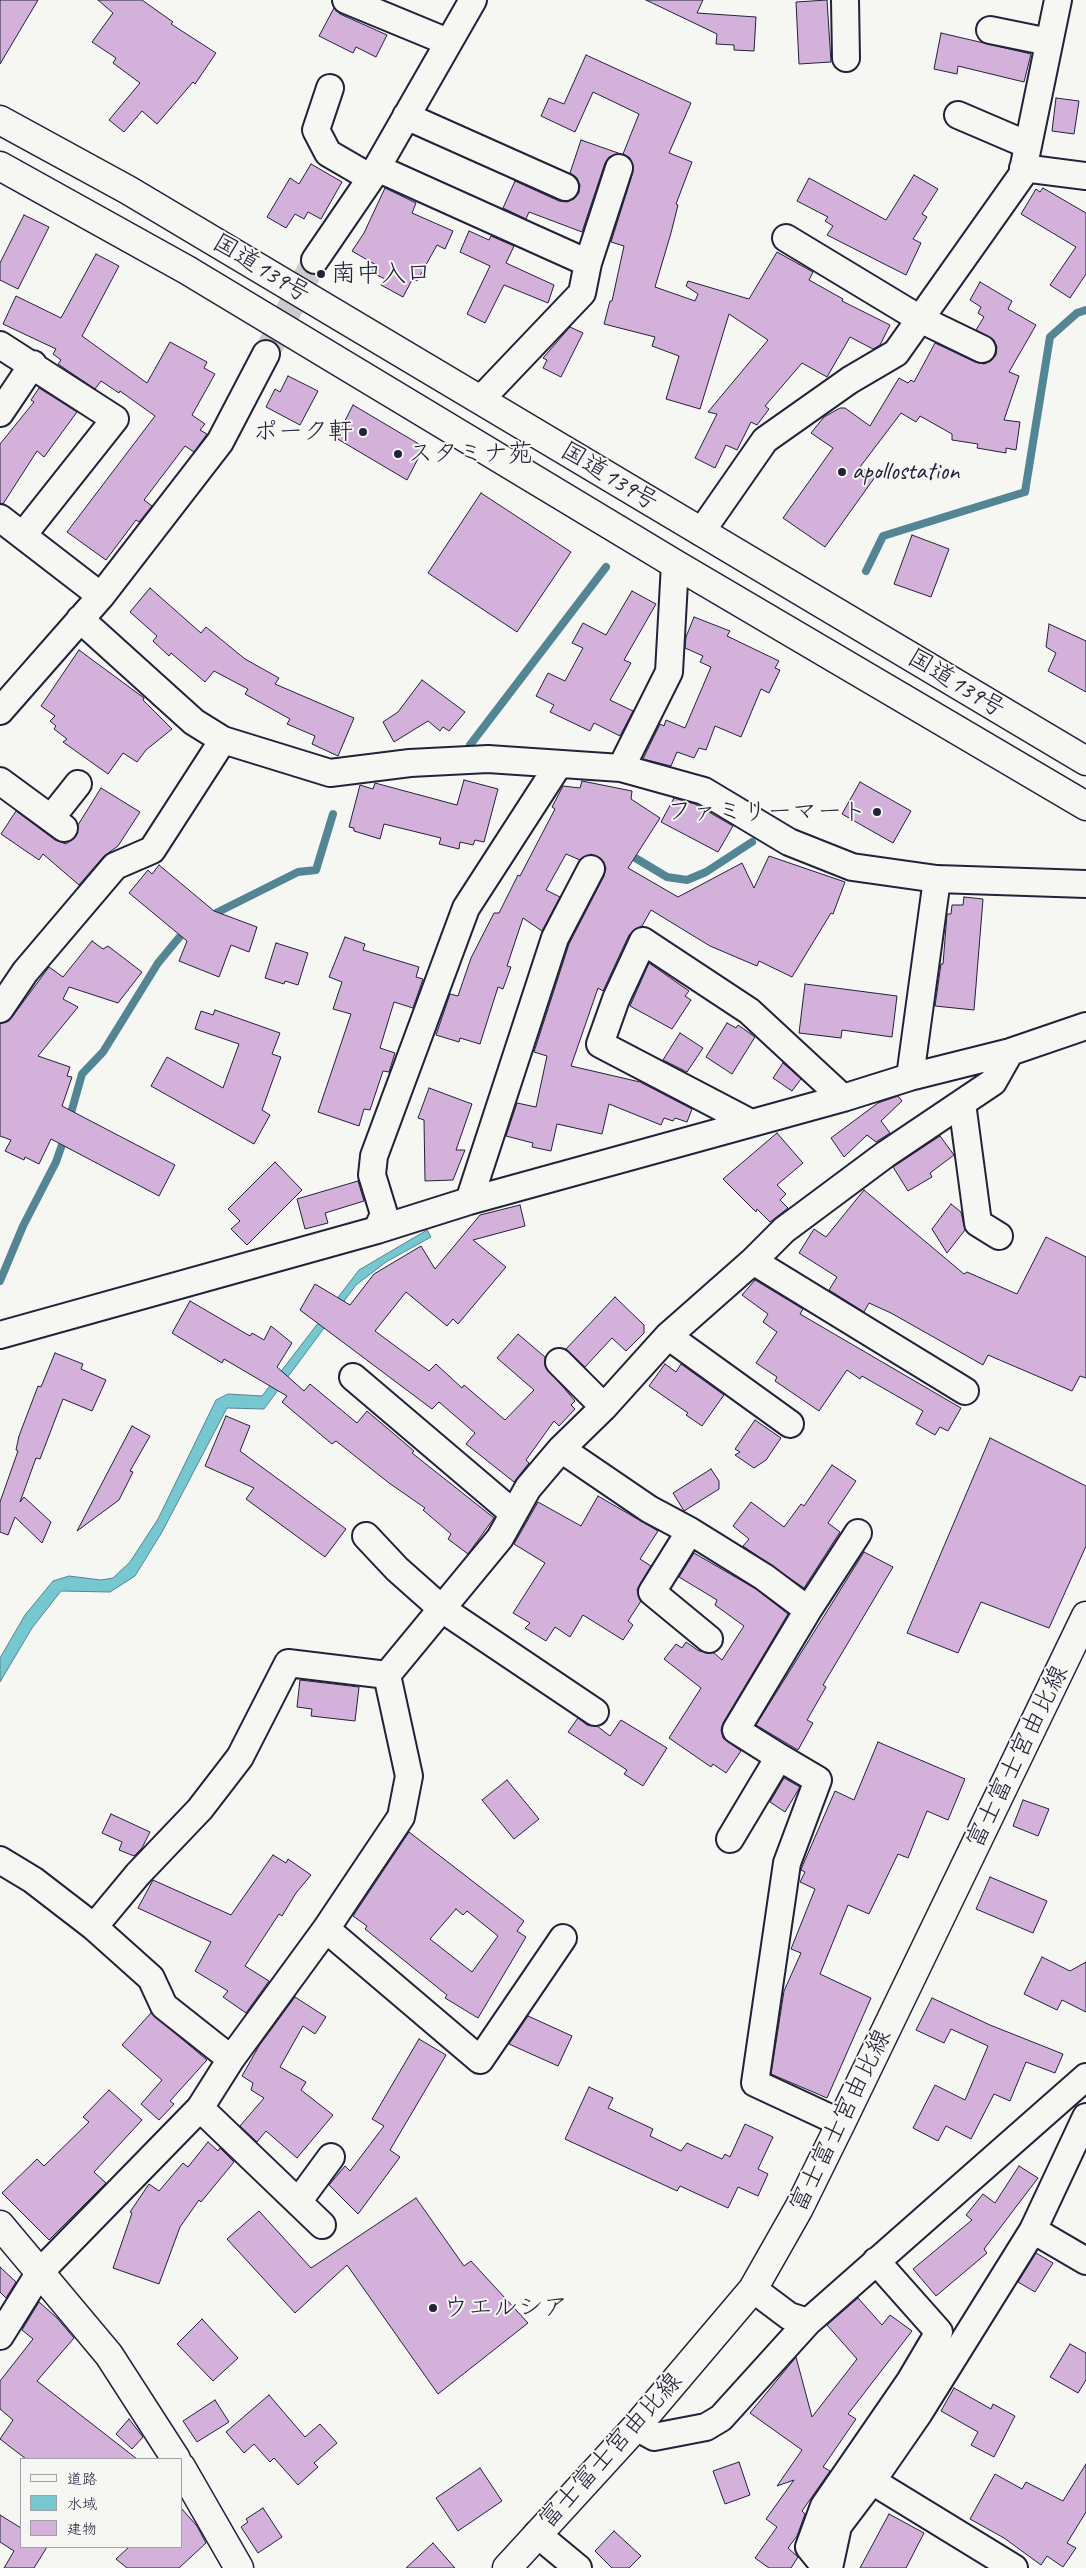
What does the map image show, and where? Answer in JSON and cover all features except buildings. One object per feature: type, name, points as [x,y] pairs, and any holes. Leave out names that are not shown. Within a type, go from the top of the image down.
[{"type":"main road","name":"国道139号","points":[[0,120],[137,196],[481,399],[1086,761]]},
{"type":"main road","name":"国道139号","points":[[0,166],[186,270],[675,564],[1086,806]]},
{"type":"main road","name":"富士富士宮由比線","points":[[508,2568],[636,2427],[753,2289],[799,2208],[1086,1616]]},
{"type":"main road","points":[[0,2225],[109,2355],[175,2458]]},
{"type":"main road","points":[[182,2469],[239,2568]]},
{"type":"street","points":[[346,0],[448,42]]},
{"type":"street","points":[[315,260],[374,173],[473,0]]},
{"type":"street","points":[[844,0],[846,58]]},
{"type":"street","points":[[701,532],[765,440],[850,380],[896,353],[1022,175],[1058,0]]},
{"type":"street","points":[[990,30],[1050,42]]},
{"type":"street","points":[[330,88],[316,130],[328,153],[588,263]]},
{"type":"street","points":[[958,115],[1026,157],[1086,176]]},
{"type":"street","points":[[406,116],[565,188]]},
{"type":"street","points":[[481,399],[582,293],[588,263],[619,168]]},
{"type":"street","points":[[786,238],[920,319],[982,349]]},
{"type":"street","points":[[0,345],[33,364],[115,420],[22,535]]},
{"type":"street","points":[[3,701],[101,596],[220,442],[266,354]]},
{"type":"street","points":[[0,413],[33,364]]},
{"type":"street","points":[[0,518],[101,596]]},
{"type":"street","points":[[621,768],[669,672],[675,564]]},
{"type":"street","points":[[80,619],[194,722],[223,740],[330,773],[410,763],[488,759],[621,768],[704,791],[789,842],[852,866],[937,879],[1086,884]]},
{"type":"street","points":[[0,1009],[25,972],[115,866],[152,850],[223,740]]},
{"type":"street","points":[[377,1230],[384,1214],[372,1175],[374,1156],[466,908],[559,764]]},
{"type":"street","points":[[0,781],[57,823],[78,784]]},
{"type":"street","points":[[469,1201],[556,938],[590,869]]},
{"type":"street","points":[[910,1077],[937,879]]},
{"type":"street","points":[[751,1124],[600,1044],[616,999],[643,942],[749,1011],[844,1098]]},
{"type":"street","points":[[0,1335],[377,1230],[469,1201],[844,1098],[910,1077],[1010,1052],[1086,1026]]},
{"type":"street","points":[[387,1675],[500,1538],[528,1488],[561,1449],[604,1407],[668,1336],[754,1262],[784,1230],[886,1154],[993,1082],[1010,1052]]},
{"type":"street","points":[[962,1103],[978,1223],[999,1236]]},
{"type":"street","points":[[754,1262],[965,1392]]},
{"type":"street","points":[[668,1336],[790,1424]]},
{"type":"street","points":[[559,1362],[604,1407]]},
{"type":"street","points":[[353,1377],[513,1513]]},
{"type":"street","points":[[561,1449],[649,1509],[690,1531],[764,1577],[808,1610]]},
{"type":"street","points":[[690,1531],[652,1592],[709,1639]]},
{"type":"street","points":[[841,2123],[755,2083],[787,1863],[818,1780],[736,1730],[808,1610],[858,1533]]},
{"type":"street","points":[[366,1536],[397,1569],[442,1609],[595,1712]]},
{"type":"street","points":[[94,1926],[138,1874],[200,1809],[240,1757],[288,1663],[387,1675]]},
{"type":"street","points":[[0,2336],[40,2272],[200,2108],[231,2059],[326,1929],[401,1817],[409,1776],[387,1675]]},
{"type":"street","points":[[730,1838],[778,1757]]},
{"type":"street","points":[[0,1860],[33,1880],[94,1926],[151,1978],[164,2006],[231,2059]]},
{"type":"street","points":[[326,1929],[480,2060],[564,1938]]},
{"type":"street","points":[[636,2427],[654,2437],[706,2426],[721,2418],[808,2322],[1086,2077]]},
{"type":"street","points":[[200,2108],[322,2226]]},
{"type":"street","points":[[828,2568],[838,2526],[872,2481],[919,2412],[1033,2230],[1086,2117]]},
{"type":"street","points":[[298,2202],[331,2157]]},
{"type":"street","points":[[1033,2230],[1086,2261]]},
{"type":"street","points":[[828,2568],[809,2547],[824,2506],[910,2381],[939,2332],[876,2261]]},
{"type":"street","points":[[753,2289],[789,2316],[808,2322]]},
{"type":"street","points":[[872,2481],[1014,2568]]},
{"type":"street","points":[[537,2534],[578,2568]]},
{"type":"water","points":[[427,1230],[431,1237],[386,1262],[356,1285],[264,1409],[227,1408],[162,1532],[135,1576],[110,1592],[61,1591],[32,1628],[0,1682],[0,1658],[25,1615],[53,1581],[69,1576],[101,1580],[113,1578],[130,1562],[158,1519],[216,1400],[228,1394],[262,1396],[359,1270]]},
{"type":"waterway","points":[[866,571],[883,536],[1025,492],[1050,337],[1077,313],[1086,310]]},
{"type":"waterway","points":[[470,745],[606,567]]},
{"type":"waterway","points":[[208,917],[298,872],[316,870],[333,814]]},
{"type":"waterway","points":[[627,853],[667,877],[687,880],[706,872],[752,842]]},
{"type":"waterway","points":[[69,1120],[82,1074],[103,1052],[158,963],[187,928]]},
{"type":"waterway","points":[[0,1281],[23,1226],[56,1162],[65,1136]]},
{"type":"tunnel","points":[[266,354],[315,260]]},
{"type":"place","name":"南中入口","points":[[321,274]]},
{"type":"place","name":"ポーク軒","points":[[363,432]]},
{"type":"place","name":"スタミナ苑","points":[[398,454]]},
{"type":"place","name":"apollostation","points":[[842,472]]},
{"type":"place","name":"ファミリーマート","points":[[877,812]]},
{"type":"place","name":"ウエルシア","points":[[433,2308]]}]
